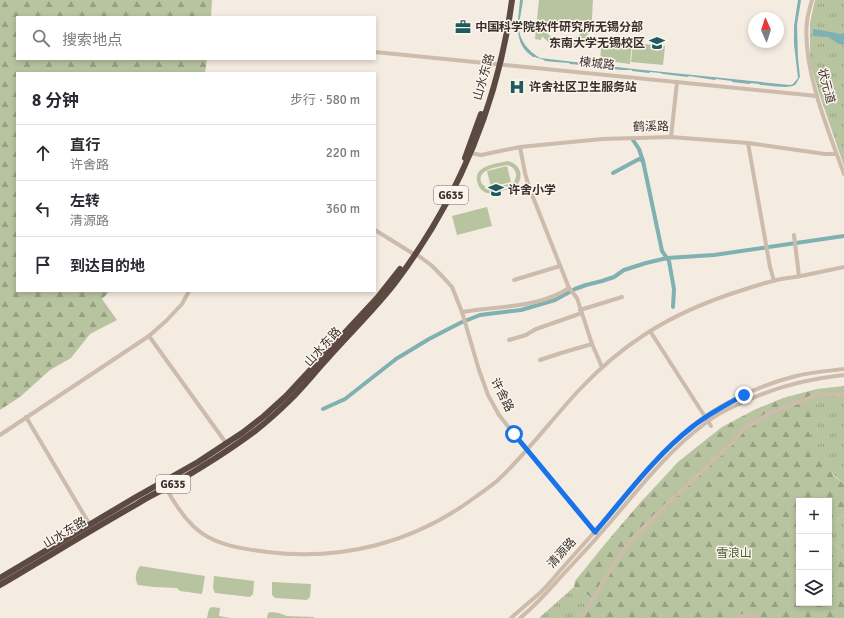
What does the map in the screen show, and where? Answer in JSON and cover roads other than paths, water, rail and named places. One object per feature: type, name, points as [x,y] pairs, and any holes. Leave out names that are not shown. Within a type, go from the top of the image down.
[{"type":"highway","name":"山水东路","points":[[498,65],[508,0]]},
{"type":"highway","name":"山水东路","points":[[0,578],[90,524],[219,456],[244,438],[274,415],[290,400],[378,304],[394,284],[414,254],[469,152],[506,38],[512,0]]},
{"type":"highway","name":"山水东路","points":[[0,585],[165,485],[226,443],[242,434],[286,396],[377,298],[414,254]]},
{"type":"street","name":"状元道","points":[[812,0],[808,21],[808,55],[817,96],[844,174]]},
{"type":"street","name":"楝城路","points":[[376,52],[817,96]]},
{"type":"street","points":[[671,137],[677,82]]},
{"type":"street","name":"鹤溪路","points":[[469,152],[481,155],[520,147],[602,139],[671,137],[702,138],[825,154],[836,154]]},
{"type":"street","points":[[748,143],[768,256],[774,280]]},
{"type":"street","points":[[520,147],[528,187],[569,288],[576,297],[592,344],[602,367]]},
{"type":"street","name":"许舍路","points":[[376,231],[431,266],[452,287],[463,313],[488,396],[499,415],[595,532],[600,536]]},
{"type":"street","points":[[794,235],[799,276]]},
{"type":"street","points":[[514,280],[560,266]]},
{"type":"street","points":[[165,485],[191,525],[208,537],[228,545],[282,554],[316,554],[347,551],[381,545],[415,533],[457,510],[496,482],[527,450],[579,390],[602,367],[643,335],[670,319],[728,294],[774,280],[844,267]]},
{"type":"street","points":[[463,313],[480,309],[538,301],[561,293],[569,288]]},
{"type":"street","points":[[0,434],[149,336],[182,304],[188,292]]},
{"type":"street","points":[[509,340],[526,335],[536,329],[622,297]]},
{"type":"street","points":[[650,331],[711,426]]},
{"type":"street","points":[[149,336],[226,443]]},
{"type":"street","points":[[540,360],[592,344]]},
{"type":"street","name":"清源路","points":[[511,618],[542,591],[655,462],[691,428],[744,395],[778,381],[797,376],[844,369]]},
{"type":"street","name":"清源路","points":[[520,618],[600,536],[657,467],[706,419],[744,401],[782,386],[829,377],[844,376]]},
{"type":"street","points":[[582,618],[614,564],[632,539],[676,495],[731,444],[744,429],[770,413],[817,395],[844,394]]},
{"type":"street","points":[[26,416],[90,524]]},
{"type":"street","points":[[736,618],[746,615],[755,615],[758,618]]},
{"type":"water","points":[[520,0],[523,0],[519,25],[520,35],[528,48],[540,58],[790,85],[793,84],[798,78],[794,44],[794,26],[798,0],[801,0],[797,25],[800,77],[793,86],[779,87],[545,61],[533,57],[524,49],[519,39],[517,29]]},
{"type":"water","points":[[813,29],[840,34],[844,33],[844,44],[839,44],[828,37],[813,36]]},
{"type":"waterway","points":[[633,140],[639,149],[643,161]]},
{"type":"waterway","points":[[613,173],[639,159],[643,161],[662,251],[669,261],[674,289],[673,307]]},
{"type":"waterway","points":[[323,409],[345,399],[396,359],[429,339],[460,323],[480,315],[521,310],[555,300],[575,289],[614,277],[624,270],[667,258],[714,255],[844,236]]},
{"type":"place","name":"中国科学院软件研究所无锡分部","points":[[463,27]]},
{"type":"place","name":"东南大学无锡校区","points":[[657,43]]},
{"type":"place","name":"许舍社区卫生服务站","points":[[517,87]]},
{"type":"place","name":"许舍小学","points":[[496,190]]},
{"type":"park label","name":"雪浪山","points":[[734,553]]}]
